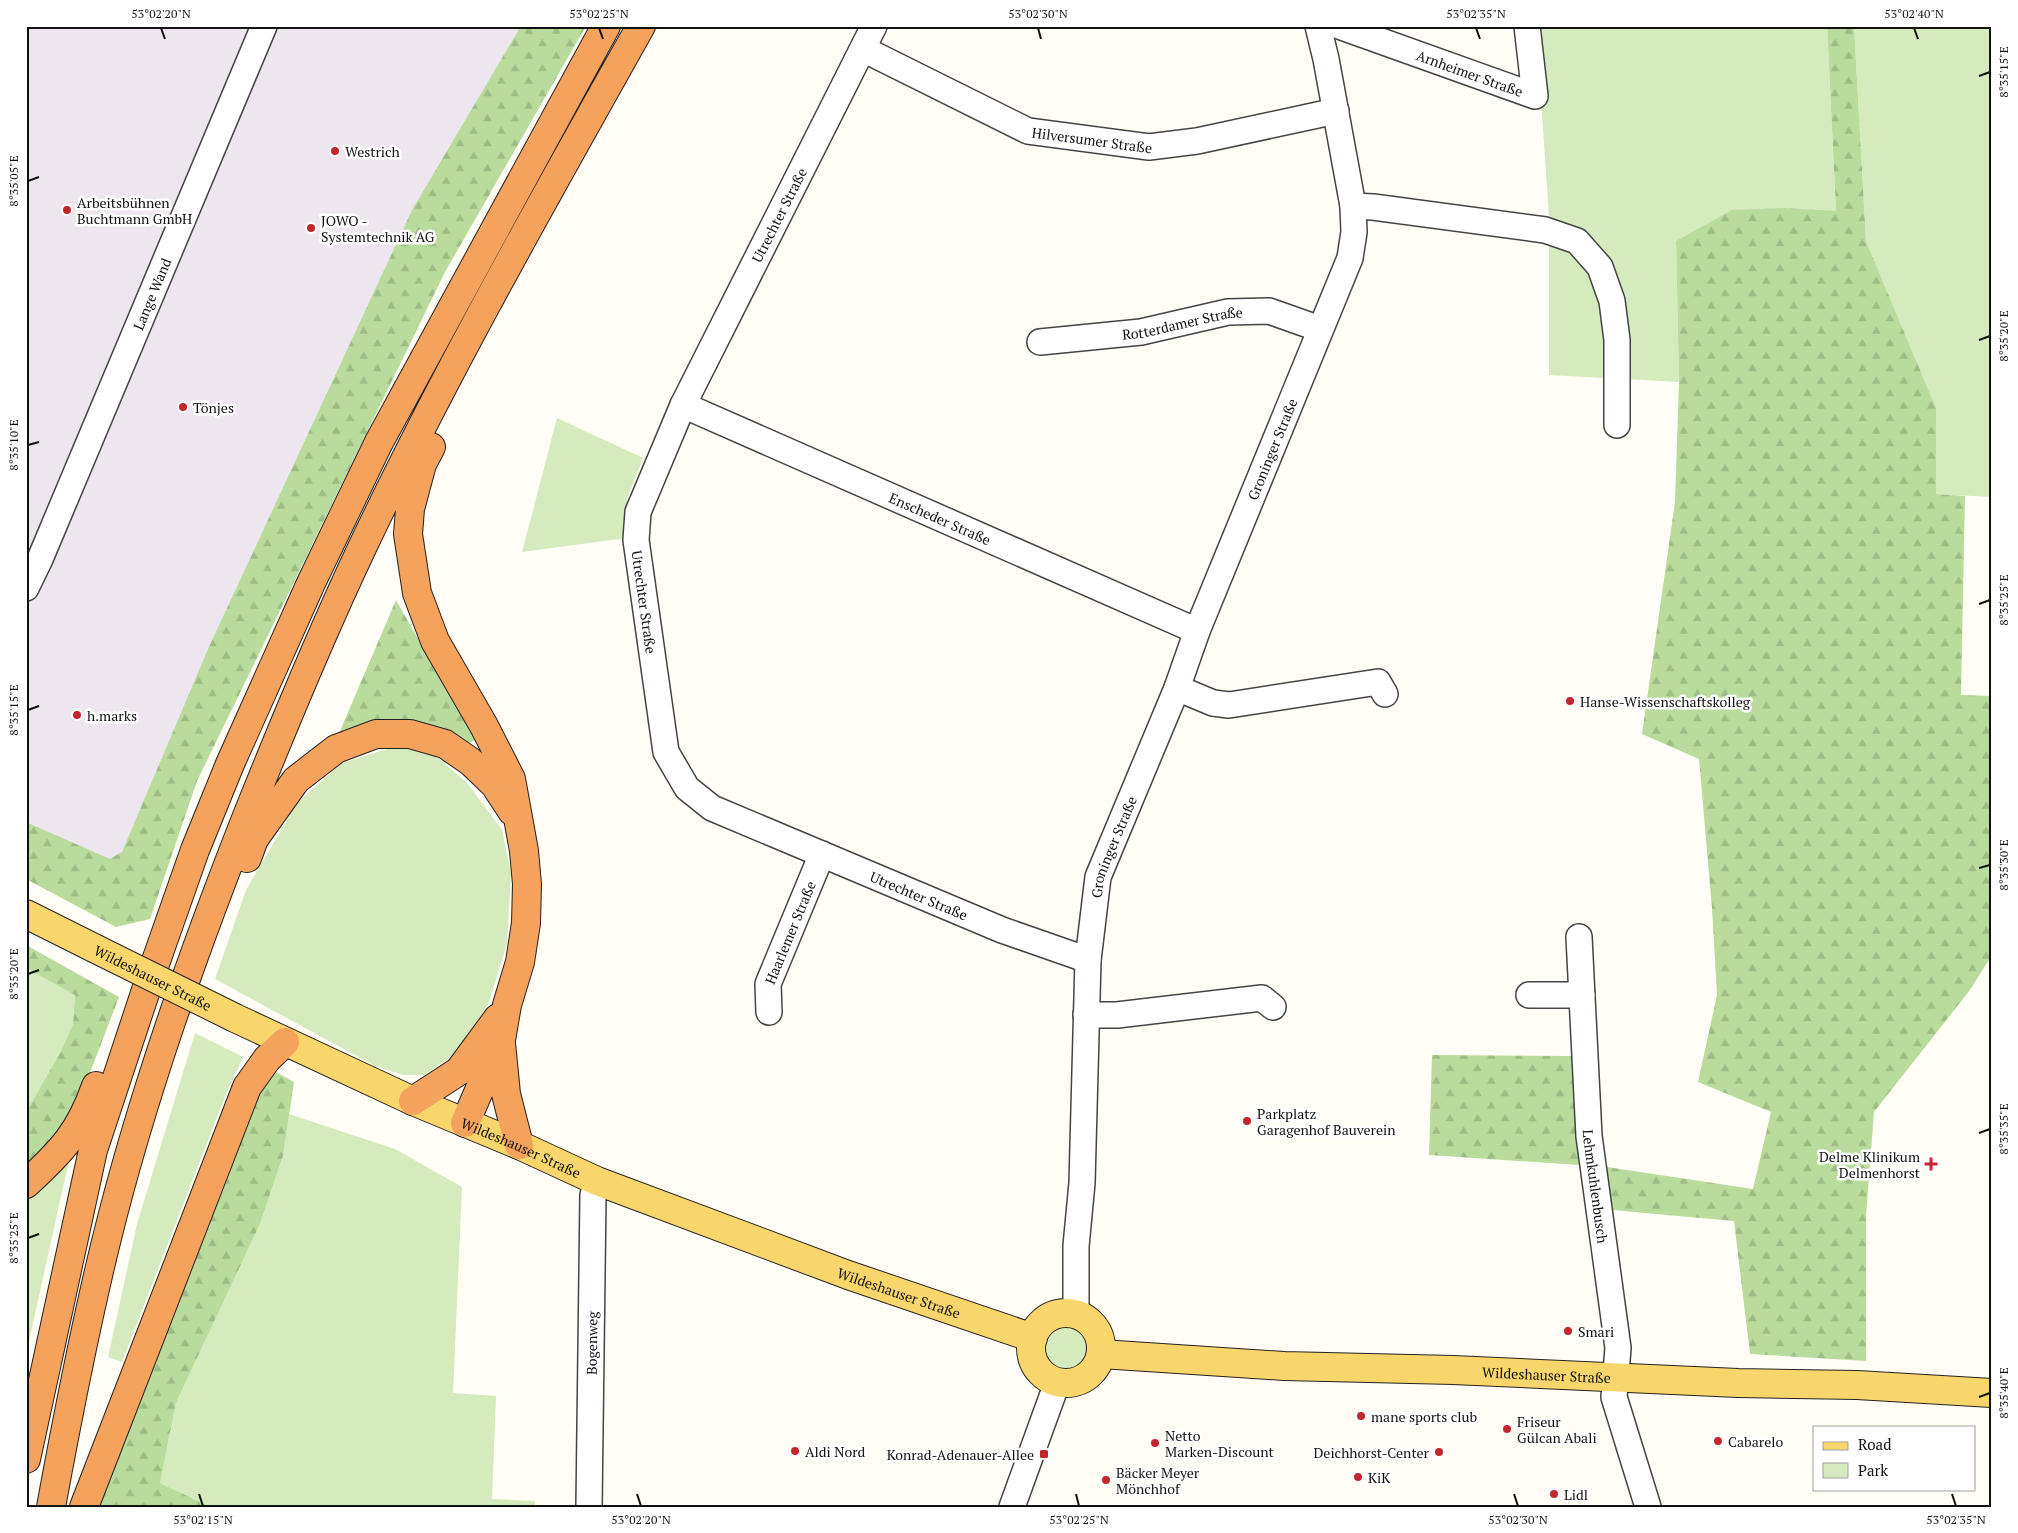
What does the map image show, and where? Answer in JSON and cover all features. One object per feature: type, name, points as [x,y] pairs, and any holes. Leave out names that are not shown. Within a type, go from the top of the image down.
[{"type":"highway","points":[[26,1459],[93,1150],[150,978],[196,850],[230,764],[319,565],[379,442],[606,26]]},
{"type":"highway","points":[[52,1507],[83,1344],[105,1246],[130,1153],[159,1060],[210,911],[292,705],[360,551],[445,383],[641,26]]},
{"type":"highway","points":[[445,383],[444,420],[422,464],[410,509],[408,534],[413,570],[417,593],[435,641],[498,750],[511,780],[524,851],[527,884],[526,923],[520,962],[507,1005],[501,1040],[465,1123]]},
{"type":"highway","points":[[210,911],[235,886],[254,840],[296,780],[336,749],[376,734],[410,734],[445,744],[472,762],[495,785],[519,822]]},
{"type":"highway","points":[[26,1184],[58,1155],[75,1132],[89,1108],[121,1016],[150,978]]},
{"type":"highway","points":[[413,1101],[459,1071],[507,1005]]},
{"type":"highway","points":[[501,1040],[506,1094],[519,1145]]},
{"type":"highway","points":[[84,1507],[247,1087],[267,1059],[285,1042]]},
{"type":"main road","name":"Wildeshauser Straße","points":[[26,914],[285,1042],[413,1101],[519,1145],[597,1181],[848,1274],[1032,1338]]},
{"type":"main road","points":[[1061,1313],[1076,1314],[1090,1322],[1100,1337],[1102,1354],[1087,1377],[1075,1382],[1057,1383],[1038,1369],[1032,1357],[1032,1338],[1043,1322],[1050,1317],[1061,1313]]},
{"type":"main road","name":"Wildeshauser Straße","points":[[1102,1354],[1284,1366],[1453,1370],[1857,1385],[1992,1393]]},
{"type":"street","name":"Utrechter Straße","points":[[874,26],[683,405],[638,512],[636,540],[666,752],[687,788],[712,808],[1002,930],[1088,960]]},
{"type":"street","name":"Groninger Straße","points":[[1076,1314],[1076,1246],[1082,1183],[1088,960],[1098,876],[1350,258],[1354,232],[1353,206],[1326,59],[1318,26]]},
{"type":"street","name":"Arnheimer Straße","points":[[1339,26],[1535,96],[1527,26]]},
{"type":"street","name":"Lange Wand","points":[[26,588],[33,555],[263,27]]},
{"type":"street","name":"Hilversumer Straße","points":[[862,49],[1028,131],[1149,148],[1197,141],[1336,111]]},
{"type":"street","points":[[1353,206],[1545,230],[1578,241],[1600,267],[1612,302],[1617,340],[1617,425]]},
{"type":"street","name":"Rotterdamer Straße","points":[[1040,342],[1141,332],[1228,312],[1269,311],[1320,330]]},
{"type":"street","name":"Enscheder Straße","points":[[683,405],[1197,631]]},
{"type":"street","points":[[1176,688],[1213,703],[1229,705],[1378,682],[1385,694]]},
{"type":"street","name":"Haarlemer Straße","points":[[769,1012],[768,984],[822,854]]},
{"type":"street","name":"Lehmkuhlenbusch","points":[[1579,937],[1589,1136],[1618,1348],[1614,1377],[1614,1397],[1648,1507]]},
{"type":"street","points":[[1529,995],[1582,995]]},
{"type":"street","points":[[1086,1015],[1117,1015],[1262,998],[1273,1007]]},
{"type":"street","name":"Bogenweg","points":[[589,1507],[592,1195],[597,1181]]},
{"type":"street","points":[[1012,1507],[1057,1383]]},
{"type":"shaded area","points":[[26,26],[547,26],[135,888],[26,837]]},
{"type":"green space","points":[[521,26],[586,26],[445,272],[197,781],[150,919],[116,927],[26,879],[26,822],[110,859],[122,852],[208,649],[412,210]]},
{"type":"green space","points":[[1536,26],[1827,26],[1836,212],[1785,208],[1676,241],[1679,382],[1549,375],[1549,216]]},
{"type":"green space","points":[[1827,26],[1854,26],[1866,241],[1936,408],[1936,494],[1965,496],[1961,695],[1992,696],[1992,955],[1970,990],[1874,1112],[1866,1216],[1866,1361],[1750,1354],[1734,1221],[1612,1210],[1607,1167],[1753,1189],[1771,1112],[1698,1082],[1717,995],[1712,908],[1699,759],[1642,734],[1675,502],[1679,382],[1676,241],[1732,210],[1785,208],[1836,211]]},
{"type":"green space","points":[[1854,26],[1992,26],[1992,497],[1936,494],[1936,408],[1866,241]]},
{"type":"green space","points":[[557,418],[643,458],[627,499],[626,538],[522,552]]},
{"type":"green space","points":[[396,600],[475,740],[465,745],[337,738]]},
{"type":"green space","points":[[397,746],[437,757],[467,783],[502,830],[511,873],[507,944],[488,1005],[455,1054],[424,1075],[403,1075],[375,1066],[215,979],[246,890],[297,803],[342,763]]},
{"type":"green space","points":[[26,945],[119,997],[83,1091],[48,1148],[26,1168],[26,1112],[61,1051],[73,1024],[75,995],[26,968]]},
{"type":"green space","points":[[26,968],[75,994],[73,1024],[61,1051],[26,1112]]},
{"type":"green space","points":[[195,1033],[243,1057],[226,1094],[122,1362],[108,1357],[137,1224]]},
{"type":"green space","points":[[1432,1055],[1572,1056],[1579,1165],[1429,1155]]},
{"type":"green space","points":[[276,1072],[294,1082],[283,1156],[260,1224],[176,1403],[160,1483],[211,1507],[96,1507],[260,1087]]},
{"type":"green space","points":[[289,1114],[395,1149],[462,1187],[453,1393],[496,1396],[492,1499],[535,1501],[535,1507],[211,1507],[160,1483],[176,1403],[260,1224],[283,1156]]},
{"type":"green space","points":[[69,1160],[26,1355],[26,1199]]},
{"type":"green space","points":[[1067,1327],[1082,1333],[1088,1348],[1082,1363],[1067,1369],[1052,1363],[1046,1348],[1052,1333]]},
{"type":"place","name":"Westrich","points":[[335,151]]},
{"type":"place","name":"Arbeitsbühnen Buchtmann GmbH","points":[[67,210]]},
{"type":"place","name":"JOWO ‑ Systemtechnik AG","points":[[311,228]]},
{"type":"place","name":"Tönjes","points":[[183,407]]},
{"type":"place","name":"Hanse-Wissenschaftskolleg","points":[[1570,701]]},
{"type":"place","name":"h.marks","points":[[77,715]]},
{"type":"place","name":"Parkplatz Garagenhof Bauverein","points":[[1247,1121]]},
{"type":"place","name":"Delme Klinikum Delmenhorst","points":[[1931,1164]]},
{"type":"place","name":"Smari","points":[[1568,1331]]},
{"type":"place","name":"mane sports club","points":[[1361,1416]]},
{"type":"place","name":"Friseur Gülcan Abali","points":[[1507,1429]]},
{"type":"place","name":"Cabarelo","points":[[1718,1441]]},
{"type":"place","name":"Netto Marken-Discount","points":[[1155,1443]]},
{"type":"place","name":"Aldi Nord","points":[[795,1451]]},
{"type":"place","name":"Deichhorst-Center","points":[[1439,1452]]},
{"type":"place","name":"Konrad-Adenauer-Allee","points":[[1044,1454]]},
{"type":"place","name":"KiK","points":[[1358,1477]]},
{"type":"place","name":"Bäcker Meyer Mönchhof","points":[[1106,1480]]},
{"type":"place","name":"Lidl","points":[[1554,1494]]}]
